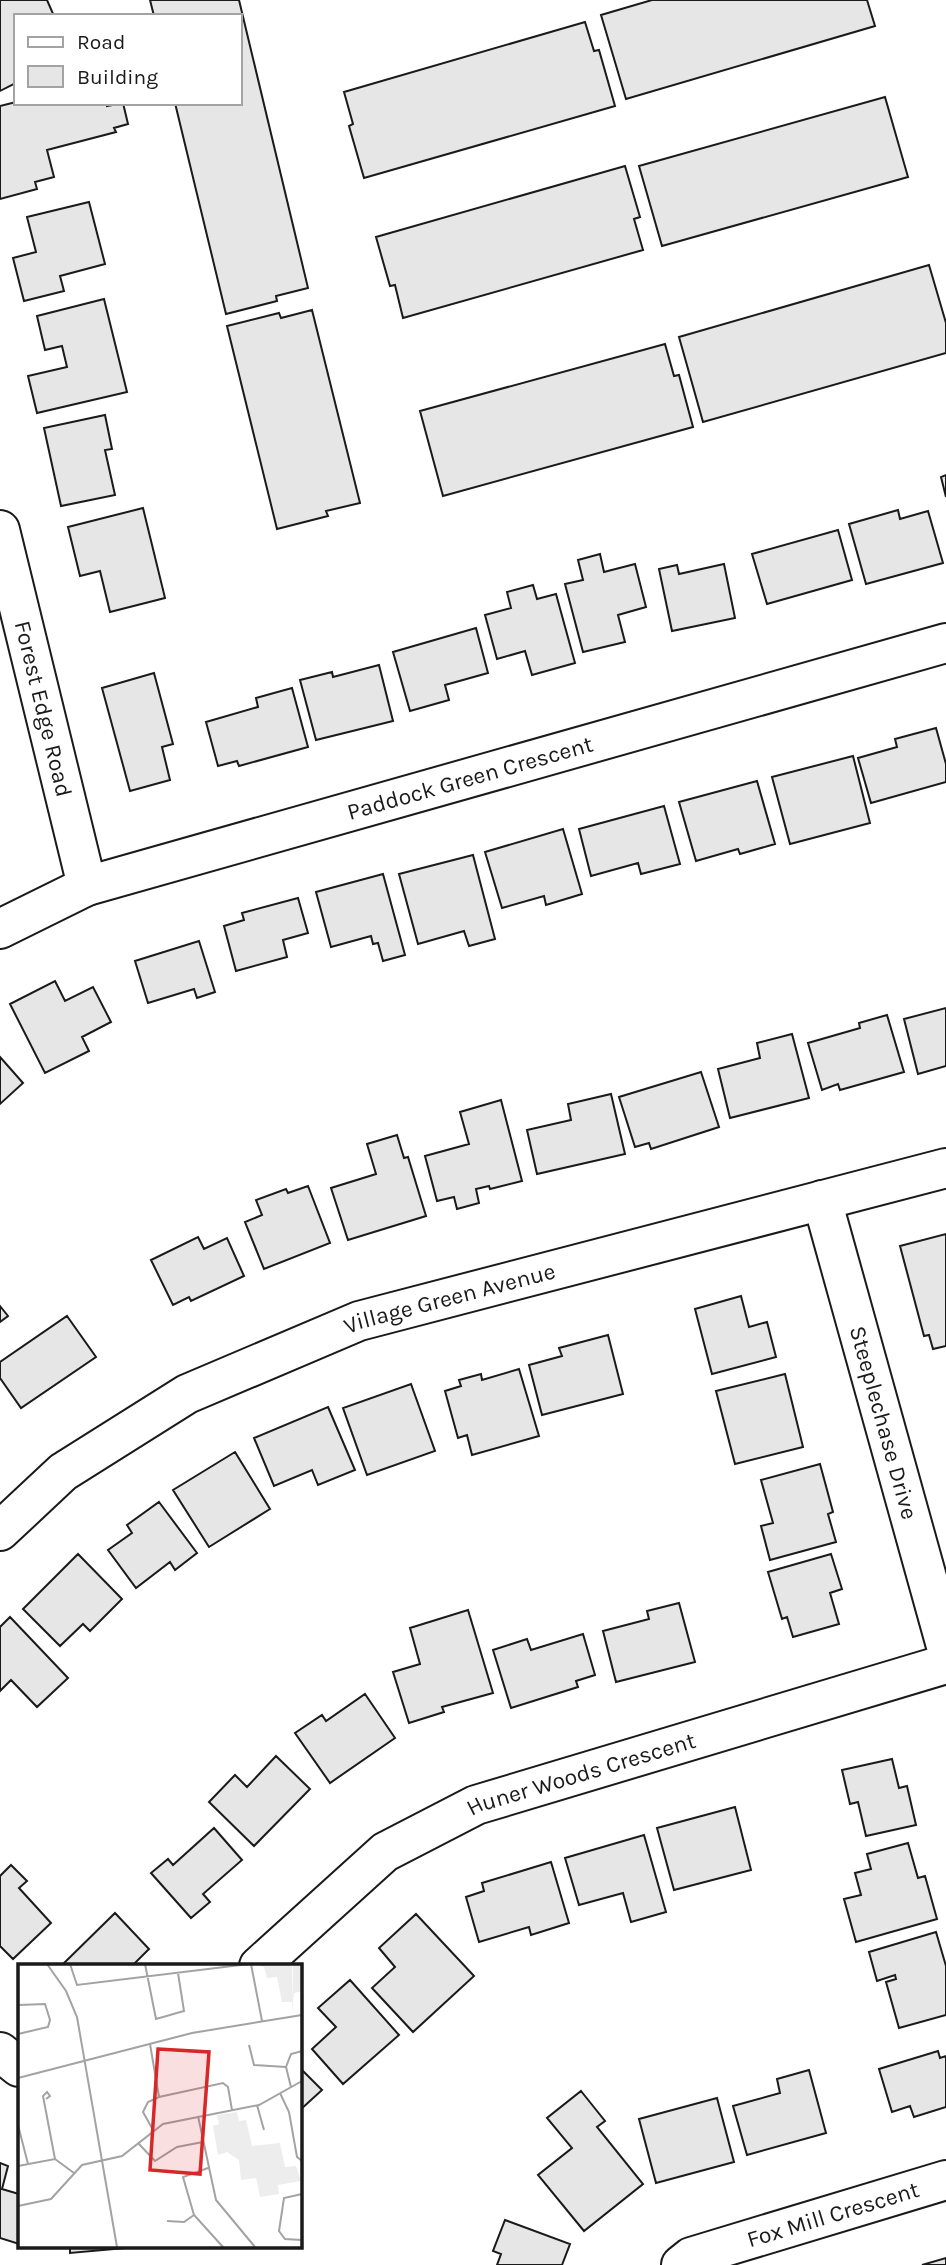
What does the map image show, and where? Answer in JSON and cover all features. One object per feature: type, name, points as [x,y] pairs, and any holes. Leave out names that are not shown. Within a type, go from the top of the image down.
[{"type":"street","name":"Forest Edge Road","points":[[0,530],[87,886]]},
{"type":"street","name":"Paddock Green Crescent","points":[[0,929],[87,886],[946,643]]},
{"type":"street","name":"Village Green Avenue","points":[[7,1510],[187,1394],[359,1321],[946,1168]]},
{"type":"street","name":"Steeplechase Drive","points":[[822,1200],[946,1646]]},
{"type":"street","name":"Huner Woods Crescent","points":[[261,1964],[385,1852],[476,1805],[946,1664]]},
{"type":"street","points":[[0,2052],[18,2066]]},
{"type":"street","name":"Fox Mill Crescent","points":[[681,2265],[691,2257],[946,2180]]},
{"type":"building","points":[[0,0],[47,0],[53,14],[14,14],[14,84],[0,91]]},
{"type":"building","points":[[150,0],[239,0],[308,288],[276,296],[277,301],[226,314],[175,105],[242,105],[242,14],[154,14]]},
{"type":"building","points":[[652,0],[867,0],[875,26],[626,99],[601,15]]},
{"type":"building","points":[[585,22],[594,51],[599,50],[615,106],[364,178],[349,126],[353,124],[344,92]]},
{"type":"building","points":[[885,97],[908,177],[662,246],[639,166]]},
{"type":"building","points":[[14,102],[14,105],[123,105],[128,124],[114,128],[116,132],[47,150],[54,177],[35,182],[37,189],[0,199],[0,106]]},
{"type":"building","points":[[625,166],[640,217],[634,219],[643,250],[403,318],[395,285],[390,286],[376,237]]},
{"type":"building","points":[[89,202],[105,264],[60,276],[64,291],[24,301],[13,258],[36,252],[27,217]]},
{"type":"building","points":[[929,265],[946,323],[946,353],[703,422],[679,337]]},
{"type":"building","points":[[104,299],[127,392],[37,413],[28,376],[67,367],[62,346],[45,350],[37,316]]},
{"type":"building","points":[[312,310],[360,503],[326,511],[328,516],[277,529],[227,326],[279,313],[281,318]]},
{"type":"building","points":[[665,344],[674,376],[679,375],[693,427],[443,496],[420,411]]},
{"type":"building","points":[[105,415],[112,449],[105,450],[115,495],[61,506],[44,428]]},
{"type":"building","points":[[946,475],[946,497],[941,477]]},
{"type":"building","points":[[143,508],[165,598],[110,612],[100,571],[80,576],[68,527]]},
{"type":"building","points":[[898,510],[900,519],[928,511],[943,563],[866,584],[849,524]]},
{"type":"building","points":[[838,530],[852,580],[767,604],[752,554]]},
{"type":"building","points":[[600,554],[604,572],[635,564],[646,607],[618,615],[625,642],[583,652],[565,584],[583,580],[578,560]]},
{"type":"building","points":[[724,564],[735,618],[672,631],[659,569],[677,565],[679,574]]},
{"type":"building","points":[[533,585],[537,599],[556,594],[575,663],[532,675],[525,651],[497,659],[485,615],[511,608],[507,592]]},
{"type":"building","points":[[476,628],[488,673],[445,685],[449,700],[410,711],[393,652]]},
{"type":"building","points":[[379,665],[393,721],[316,740],[300,680],[332,672],[333,677]]},
{"type":"building","points":[[154,673],[173,744],[162,747],[170,780],[130,791],[102,688]]},
{"type":"building","points":[[292,688],[308,747],[239,766],[237,761],[218,766],[206,722],[258,707],[256,698]]},
{"type":"building","points":[[936,728],[946,764],[946,782],[871,803],[858,758],[897,747],[895,739]]},
{"type":"building","points":[[853,756],[870,823],[790,844],[772,777]]},
{"type":"building","points":[[757,781],[775,844],[740,854],[738,849],[696,861],[679,802]]},
{"type":"building","points":[[664,806],[680,864],[641,874],[638,863],[591,876],[579,829]]},
{"type":"building","points":[[563,829],[582,894],[546,905],[544,896],[502,908],[485,852]]},
{"type":"building","points":[[473,855],[495,939],[469,946],[464,931],[418,944],[399,874]]},
{"type":"building","points":[[383,874],[405,955],[383,961],[378,943],[373,944],[371,936],[331,947],[316,892]]},
{"type":"building","points":[[298,898],[308,933],[283,940],[287,957],[236,971],[224,926],[244,920],[242,913]]},
{"type":"building","points":[[199,941],[215,992],[197,998],[194,989],[148,1003],[135,961]]},
{"type":"building","points":[[55,981],[65,1001],[93,987],[111,1022],[82,1037],[89,1051],[45,1073],[10,1004]]},
{"type":"building","points":[[946,1008],[946,1066],[918,1074],[904,1019]]},
{"type":"building","points":[[887,1015],[904,1072],[840,1090],[838,1084],[822,1090],[808,1043],[860,1028],[859,1023]]},
{"type":"building","points":[[792,1034],[809,1098],[730,1118],[718,1069],[760,1058],[757,1043]]},
{"type":"building","points":[[0,1057],[23,1083],[0,1104]]},
{"type":"building","points":[[701,1072],[719,1127],[651,1149],[649,1143],[635,1147],[619,1097]]},
{"type":"building","points":[[611,1094],[625,1154],[537,1174],[527,1130],[571,1120],[568,1104]]},
{"type":"building","points":[[501,1100],[522,1181],[490,1189],[489,1186],[476,1189],[479,1203],[457,1209],[454,1197],[437,1201],[425,1156],[469,1144],[460,1112]]},
{"type":"building","points":[[397,1135],[404,1158],[408,1157],[426,1216],[348,1240],[331,1188],[376,1174],[367,1144]]},
{"type":"building","points":[[308,1186],[330,1243],[264,1269],[245,1222],[262,1215],[256,1200],[286,1189],[288,1193]]},
{"type":"building","points":[[946,1234],[946,1346],[933,1349],[929,1335],[924,1336],[900,1246]]},
{"type":"building","points":[[198,1237],[204,1249],[227,1238],[244,1276],[191,1301],[189,1297],[173,1305],[151,1260]]},
{"type":"building","points":[[741,1296],[749,1327],[767,1322],[776,1357],[712,1374],[695,1309]]},
{"type":"building","points":[[0,1306],[8,1316],[0,1322]]},
{"type":"building","points":[[67,1316],[96,1357],[21,1408],[0,1378],[0,1362]]},
{"type":"building","points":[[608,1335],[623,1394],[542,1415],[529,1365],[562,1356],[559,1348]]},
{"type":"building","points":[[519,1369],[539,1436],[472,1455],[467,1435],[458,1438],[445,1391],[461,1386],[459,1380],[481,1374],[482,1380]]},
{"type":"building","points":[[785,1374],[803,1447],[735,1464],[716,1391]]},
{"type":"building","points":[[411,1384],[435,1451],[367,1475],[343,1408]]},
{"type":"building","points":[[328,1407],[355,1470],[318,1485],[312,1470],[274,1486],[254,1438]]},
{"type":"building","points":[[235,1452],[270,1509],[209,1547],[173,1490]]},
{"type":"building","points":[[820,1464],[833,1512],[828,1514],[836,1542],[770,1560],[761,1526],[773,1523],[761,1480]]},
{"type":"building","points":[[159,1502],[197,1553],[175,1570],[170,1562],[136,1588],[108,1550],[132,1533],[127,1525]]},
{"type":"building","points":[[78,1554],[122,1599],[90,1631],[83,1624],[60,1646],[23,1609]]},
{"type":"building","points":[[831,1554],[842,1589],[830,1593],[839,1624],[793,1637],[787,1617],[782,1619],[768,1572]]},
{"type":"building","points":[[679,1603],[695,1662],[616,1682],[603,1631],[649,1619],[647,1611]]},
{"type":"building","points":[[468,1610],[493,1693],[442,1707],[444,1712],[409,1723],[393,1672],[420,1664],[410,1628]]},
{"type":"building","points":[[10,1617],[68,1678],[37,1707],[11,1680],[0,1691],[0,1627]]},
{"type":"building","points":[[583,1634],[595,1675],[576,1681],[578,1687],[511,1708],[493,1650],[527,1639],[531,1650]]},
{"type":"building","points":[[365,1694],[395,1738],[330,1783],[295,1733],[322,1715],[326,1721]]},
{"type":"building","points":[[276,1756],[310,1789],[254,1846],[209,1802],[235,1775],[247,1787]]},
{"type":"building","points":[[892,1759],[899,1788],[907,1786],[916,1825],[866,1836],[858,1802],[850,1804],[842,1770]]},
{"type":"building","points":[[735,1807],[751,1870],[674,1890],[657,1828]]},
{"type":"building","points":[[214,1828],[242,1860],[203,1894],[210,1902],[191,1918],[151,1873],[168,1859],[173,1865]]},
{"type":"building","points":[[644,1835],[666,1912],[631,1922],[623,1893],[579,1905],[565,1858]]},
{"type":"building","points":[[908,1843],[918,1878],[925,1876],[937,1919],[856,1942],[844,1899],[861,1895],[855,1873],[871,1869],[867,1854]]},
{"type":"building","points":[[551,1862],[569,1923],[531,1935],[529,1927],[479,1942],[466,1897],[484,1891],[482,1883]]},
{"type":"building","points":[[11,1865],[27,1881],[19,1888],[51,1923],[13,1959],[0,1946],[0,1876]]},
{"type":"building","points":[[115,1913],[149,1949],[134,1964],[63,1964]]},
{"type":"building","points":[[416,1914],[474,1976],[413,2032],[372,1988],[395,1967],[379,1948]]},
{"type":"building","points":[[936,1932],[946,1966],[946,2015],[899,2028],[886,1982],[896,1979],[895,1975],[877,1981],[869,1952]]},
{"type":"building","points":[[350,1980],[399,2035],[343,2084],[312,2049],[336,2027],[318,2008]]},
{"type":"building","points":[[938,2051],[940,2058],[946,2056],[946,2107],[914,2117],[910,2106],[892,2112],[879,2069]]},
{"type":"building","points":[[301,2069],[322,2090],[301,2109]]},
{"type":"building","points":[[809,2070],[826,2133],[747,2155],[733,2106],[780,2093],[777,2079]]},
{"type":"building","points":[[581,2091],[605,2121],[597,2127],[643,2184],[584,2231],[538,2175],[572,2148],[547,2118]]},
{"type":"building","points":[[717,2098],[734,2162],[656,2183],[639,2119]]},
{"type":"building","points":[[0,2163],[8,2166],[2,2189],[18,2194],[18,2244],[0,2238]]},
{"type":"building","points":[[505,2220],[570,2244],[562,2265],[497,2265],[501,2254],[493,2251]]},
{"type":"building","points":[[70,2248],[126,2248],[70,2253]]},
{"type":"building","points":[[946,2258],[946,2265],[922,2265]]}]
